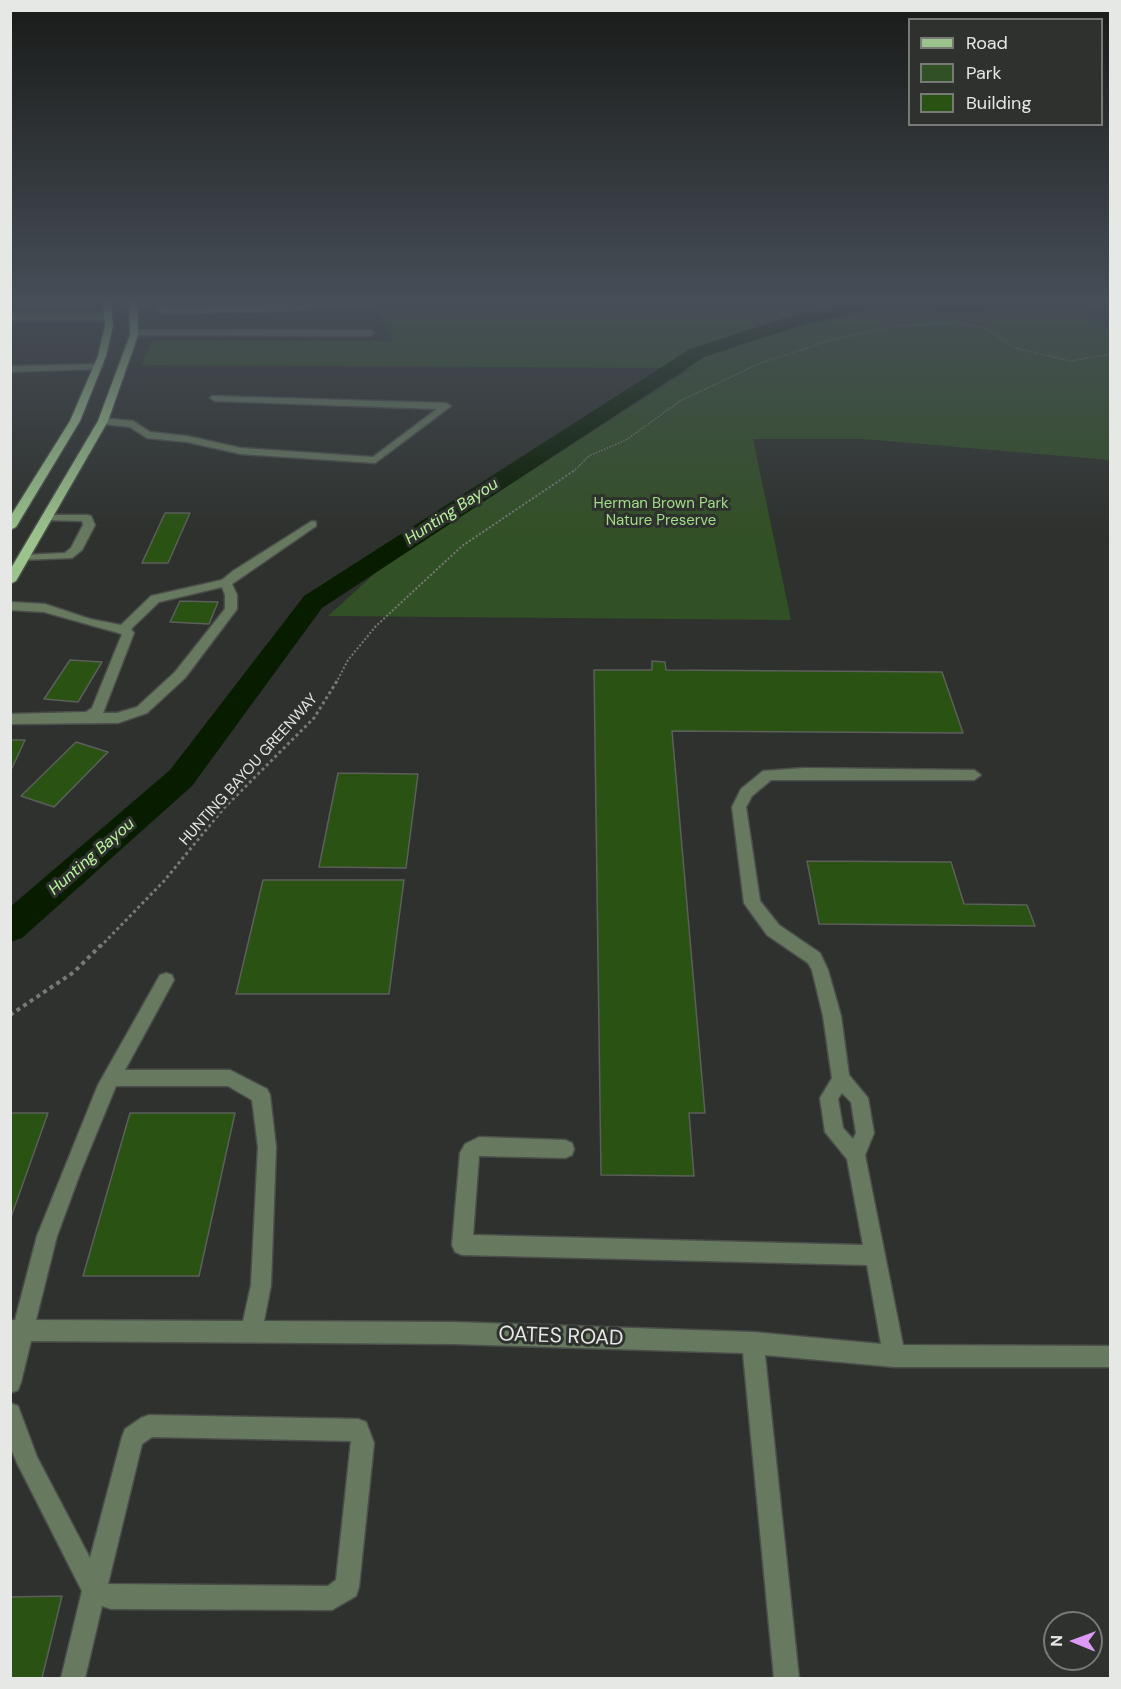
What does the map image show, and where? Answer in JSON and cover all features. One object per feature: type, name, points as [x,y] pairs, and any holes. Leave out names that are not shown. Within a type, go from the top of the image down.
[{"type":"main road","points":[[10,581],[18,563],[47,518],[105,381]]},
{"type":"main road","points":[[10,527],[89,421],[105,381]]},
{"type":"street","points":[[89,421],[133,424],[147,435],[187,439],[241,451],[375,460],[446,406],[214,398]]},
{"type":"street","points":[[18,563],[68,556],[76,550],[89,525],[87,518],[47,518]]},
{"type":"street","points":[[124,629],[155,599],[226,583],[237,573],[312,524]]},
{"type":"street","points":[[10,719],[118,718],[142,710],[180,675],[231,609],[231,595],[226,583]]},
{"type":"street","points":[[10,606],[45,608],[88,622],[124,629],[128,633],[98,710],[89,717]]},
{"type":"street","points":[[894,1356],[873,1255],[856,1155],[865,1132],[859,1098],[841,1079],[832,1016],[820,970],[814,958],[773,930],[752,903],[739,807],[746,794],[768,775],[804,773],[974,774]]},
{"type":"street","points":[[10,1382],[17,1330],[47,1236],[71,1171],[111,1078],[166,980]]},
{"type":"street","points":[[111,1078],[230,1078],[261,1095],[267,1147],[261,1285],[251,1331]]},
{"type":"street","points":[[841,1079],[829,1098],[834,1132],[856,1155]]},
{"type":"street","points":[[565,1149],[479,1146],[472,1150],[469,1153],[462,1245],[873,1255]]},
{"type":"street","name":"OATES ROAD","points":[[17,1330],[453,1333],[753,1343],[894,1356],[1110,1357]]},
{"type":"street","points":[[753,1343],[787,1678]]},
{"type":"street","points":[[10,1414],[28,1463],[94,1590],[111,1597],[332,1598],[347,1587],[363,1443],[358,1430],[149,1425],[133,1437],[94,1590],[73,1678]]},
{"type":"path","name":"HUNTING BAYOU GREENWAY","points":[[10,1015],[74,972],[127,920],[224,808],[314,718],[332,691],[348,660],[375,626],[409,598],[462,546],[542,495],[577,469],[589,456],[626,440],[680,401],[723,381]]},
{"type":"green space","name":"Herman Brown Park Nature Preserve","points":[[671,381],[1110,381],[1110,460],[863,439],[753,439],[791,620],[328,616],[382,567]]},
{"type":"building","points":[[165,513],[190,513],[168,563],[142,563]]},
{"type":"building","points":[[180,601],[218,602],[209,624],[170,622]]},
{"type":"building","points":[[70,660],[102,662],[78,702],[44,699]]},
{"type":"building","points":[[652,661],[665,662],[666,670],[942,672],[963,733],[672,731],[705,1113],[689,1113],[694,1176],[601,1175],[594,670],[652,670]]},
{"type":"building","points":[[10,740],[25,740],[12,768],[10,768]]},
{"type":"building","points":[[76,742],[108,752],[54,807],[21,796]]},
{"type":"building","points":[[338,773],[418,774],[406,868],[319,867]]},
{"type":"building","points":[[807,861],[951,862],[964,904],[1027,905],[1035,926],[819,924]]},
{"type":"building","points":[[263,880],[404,880],[389,994],[236,994]]},
{"type":"building","points":[[10,1113],[48,1113],[10,1220]]},
{"type":"building","points":[[130,1113],[235,1113],[199,1276],[83,1276]]},
{"type":"building","points":[[62,1596],[42,1678],[10,1678],[10,1597]]},
{"type":"waterway","name":"Hunting Bayou","points":[[10,928],[181,778],[313,602],[654,381]]}]
